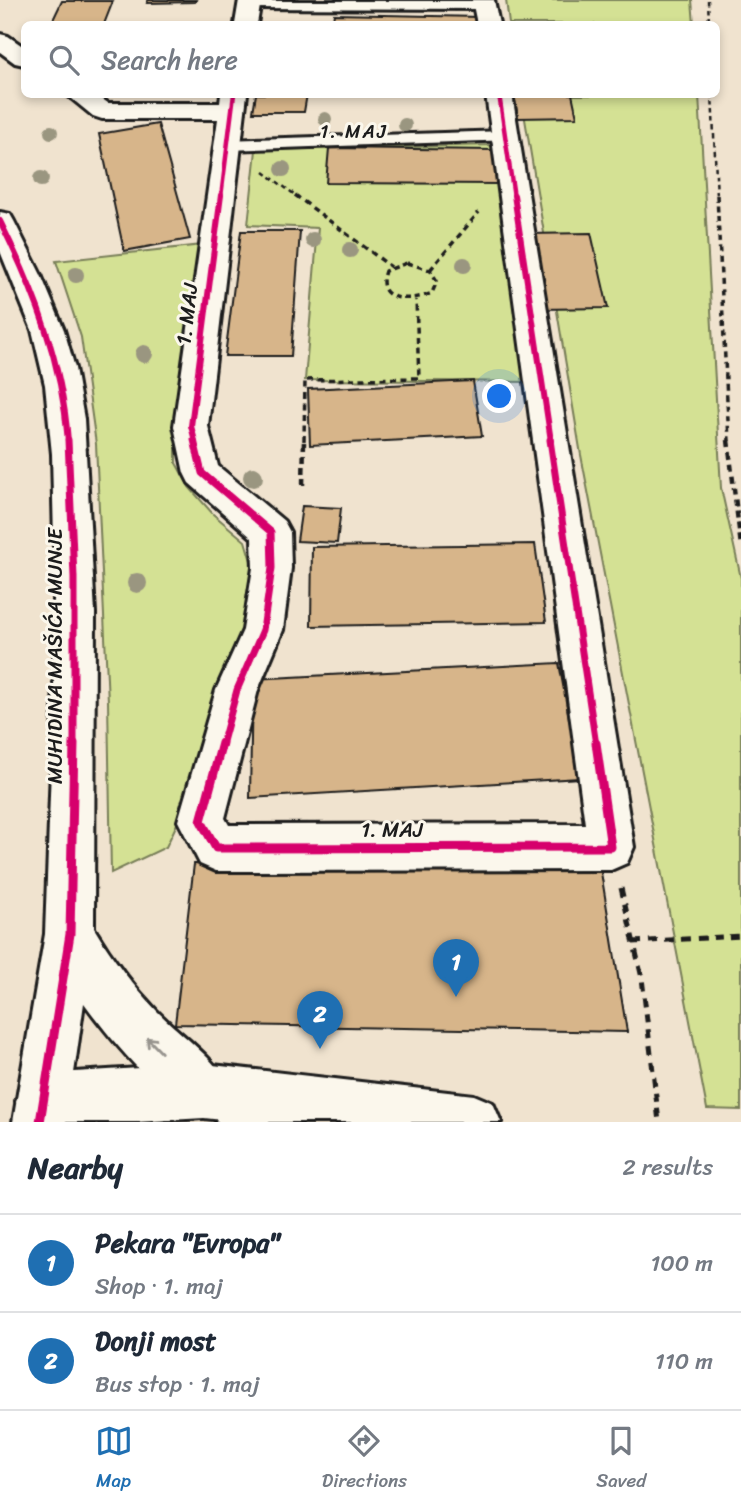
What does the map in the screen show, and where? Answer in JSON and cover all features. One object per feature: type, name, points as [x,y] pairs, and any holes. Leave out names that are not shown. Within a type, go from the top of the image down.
[{"type":"street","points":[[0,41],[21,56]]},
{"type":"street","points":[[84,98],[102,111],[230,117]]},
{"type":"street","points":[[500,98],[611,848]]},
{"type":"street","name":"1. MAJ","points":[[230,117],[191,426],[202,473],[271,532],[272,568],[263,630],[237,690],[201,821],[216,848],[611,848]]},
{"type":"street","name":"MUHIDINA MAŠIĆA MUNJE","points":[[0,221],[39,303],[59,370],[70,469],[76,649],[73,811],[67,904],[70,934],[41,1111]]},
{"type":"street","points":[[70,934],[101,984],[130,1020],[241,1105]]},
{"type":"street","points":[[41,1111],[241,1105],[474,1122]]},
{"type":"lane","points":[[249,10],[485,10]]},
{"type":"lane","points":[[230,117],[506,136]]},
{"type":"path","points":[[708,0],[709,21]]},
{"type":"path","points":[[712,98],[727,428],[741,546]]},
{"type":"path","points":[[230,117],[391,267]]},
{"type":"path","points":[[430,270],[512,173]]},
{"type":"path","points":[[407,263],[430,270],[437,281],[436,287],[432,293],[416,300],[398,298],[384,289],[382,277],[391,267],[407,263]]},
{"type":"path","points":[[303,485],[305,380],[419,378],[416,300]]},
{"type":"path","points":[[611,848],[642,978],[659,1122]]},
{"type":"path","points":[[633,942],[741,936]]},
{"type":"green space","points":[[506,0],[692,0],[694,21],[509,21]]},
{"type":"green space","points":[[522,98],[699,98],[721,488],[741,578],[741,1110],[707,1109],[581,455]]},
{"type":"green space","points":[[497,145],[534,382],[305,380],[318,228],[248,225],[256,150]]},
{"type":"green space","points":[[203,245],[176,438],[176,463],[189,487],[213,514],[245,541],[255,574],[254,616],[194,788],[166,847],[111,873],[108,701],[96,444],[81,337],[56,261]]},
{"type":"building","points":[[148,0],[196,0],[147,3]]},
{"type":"building","points":[[62,1],[113,1],[105,21],[52,21]]},
{"type":"building","points":[[334,14],[480,17],[481,21],[333,21]]},
{"type":"building","points":[[255,98],[306,98],[304,112],[253,112]]},
{"type":"building","points":[[515,98],[573,98],[577,117],[518,118]]},
{"type":"building","points":[[158,124],[190,239],[124,251],[99,134]]},
{"type":"building","points":[[329,148],[496,150],[500,184],[326,183]]},
{"type":"building","points":[[241,231],[300,231],[291,356],[225,356]]},
{"type":"building","points":[[591,233],[608,308],[539,309],[527,234]]},
{"type":"building","points":[[473,381],[482,436],[310,445],[308,389]]},
{"type":"building","points":[[302,506],[341,508],[337,543],[297,541]]},
{"type":"building","points":[[535,544],[546,622],[311,626],[312,547]]},
{"type":"building","points":[[559,663],[580,778],[250,798],[252,679]]},
{"type":"building","points":[[194,864],[600,866],[627,1032],[175,1024]]},
{"type":"cycle path","points":[[233,98],[191,426],[202,473],[271,532],[272,568],[263,630],[237,690],[201,821],[216,848],[611,847],[500,98]]},
{"type":"cycle path","points":[[0,221],[34,293],[53,349],[66,419],[72,505],[75,684],[70,934],[40,1122]]},
{"type":"place","name":"Pekara \"Evropa\"","points":[[456,997]]},
{"type":"place","name":"Donji most","points":[[320,1049]]},
{"type":"district","name":"1. MAJ","points":[[354,131]]}]
